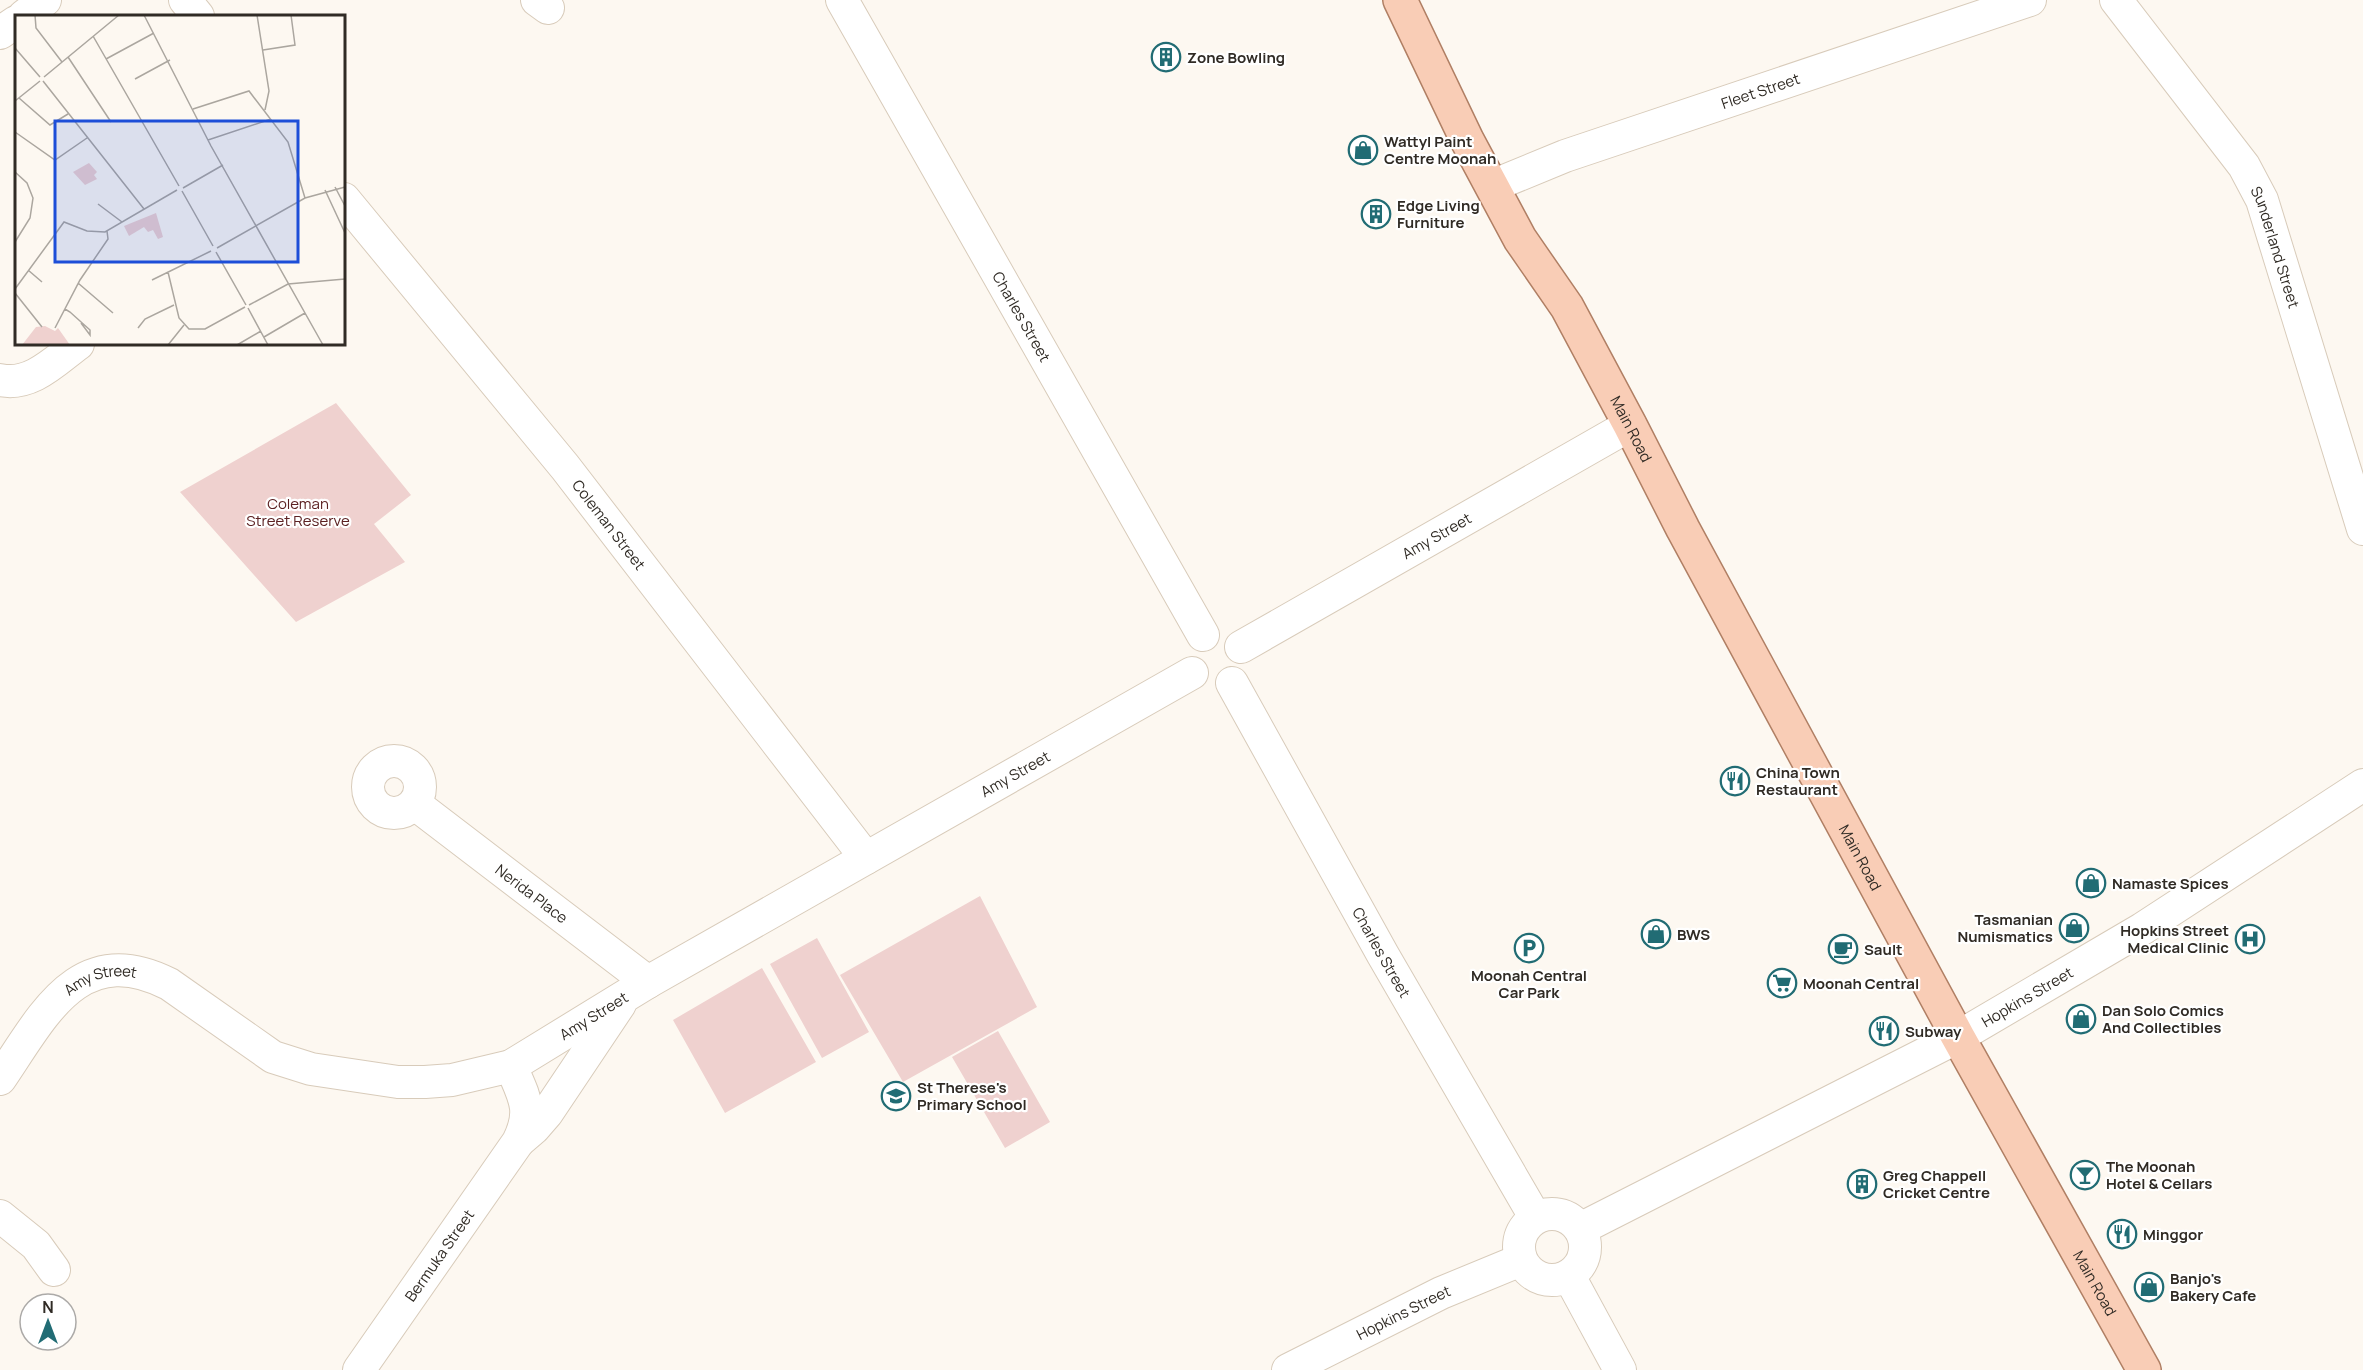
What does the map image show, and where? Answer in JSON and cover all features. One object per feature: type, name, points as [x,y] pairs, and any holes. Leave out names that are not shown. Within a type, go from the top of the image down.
[{"type":"main road","name":"Main Road","points":[[1400,0],[1502,181]]},
{"type":"main road","name":"Main Road","points":[[1423,0],[1502,181],[1520,239],[1567,307],[1683,529],[1958,1037],[2144,1370]]},
{"type":"street","points":[[25,15],[45,0]]},
{"type":"street","points":[[185,0],[197,15]]},
{"type":"street","name":"Charles Street","points":[[842,0],[1203,634]]},
{"type":"street","name":"Fleet Street","points":[[1502,181],[1565,156],[2030,0]]},
{"type":"street","name":"Sunderland Street","points":[[2116,0],[2244,166],[2262,200],[2363,529]]},
{"type":"street","points":[[0,33],[15,23]]},
{"type":"street","name":"Coleman Street","points":[[345,200],[565,467],[866,858]]},
{"type":"street","points":[[0,380],[19,381],[32,377],[77,345]]},
{"type":"street","name":"Amy Street","points":[[1241,647],[1630,425]]},
{"type":"street","points":[[1212,632],[1229,634],[1241,647],[1244,654],[1242,670],[1232,683],[1223,687],[1205,685],[1192,673],[1188,656],[1196,640],[1203,634],[1212,632]]},
{"type":"street","name":"Amy Street","points":[[0,1079],[62,994],[86,977],[114,969],[143,972],[169,984],[273,1057],[301,1066],[398,1082],[424,1082],[463,1078],[511,1066],[637,989],[1192,673]]},
{"type":"street","name":"Charles Street","points":[[1232,683],[1383,955],[1535,1218]]},
{"type":"street","name":"Hopkins Street","points":[[1580,1229],[1958,1037],[2142,929],[2363,785]]},
{"type":"street","name":"Nerida Place","points":[[415,804],[637,989]]},
{"type":"street","name":"Bermuka Street","points":[[518,1142],[547,1113],[637,989]]},
{"type":"street","name":"Bermuka Street","points":[[359,1370],[518,1142],[525,1128],[528,1108],[511,1066]]},
{"type":"street","points":[[1555,1214],[1565,1216],[1580,1229],[1585,1250],[1583,1260],[1569,1276],[1558,1280],[1536,1277],[1527,1270],[1521,1260],[1518,1251],[1522,1231],[1535,1218],[1555,1214]]},
{"type":"street","points":[[0,1216],[36,1245],[54,1270]]},
{"type":"street","name":"Hopkins Street","points":[[1288,1370],[1442,1293],[1521,1260]]},
{"type":"street","points":[[1569,1276],[1620,1370]]},
{"type":"green space","name":"Coleman Street Reserve","points":[[336,403],[411,495],[374,524],[405,562],[296,622],[180,492]]},
{"type":"green space","points":[[980,896],[1037,1007],[903,1082],[840,975]]},
{"type":"green space","points":[[817,938],[869,1032],[822,1058],[770,964]]},
{"type":"green space","points":[[762,968],[816,1062],[725,1113],[673,1020]]},
{"type":"green space","points":[[998,1031],[1050,1122],[1005,1148],[952,1057]]},
{"type":"place","name":"Zone Bowling","points":[[1166,57]]},
{"type":"place","name":"Wattyl Paint Centre Moonah","points":[[1363,150]]},
{"type":"place","name":"Edge Living Furniture","points":[[1376,214]]},
{"type":"place","name":"China Town Restaurant","points":[[1735,781]]},
{"type":"place","name":"Namaste Spices","points":[[2091,883]]},
{"type":"place","name":"Tasmanian Numismatics","points":[[2074,928]]},
{"type":"place","name":"BWS","points":[[1656,934]]},
{"type":"place","name":"Hopkins Street Medical Clinic","points":[[2250,939]]},
{"type":"place","name":"Moonah Central Car Park","points":[[1529,948]]},
{"type":"place","name":"Sault","points":[[1843,949]]},
{"type":"place","name":"Moonah Central","points":[[1782,983]]},
{"type":"place","name":"Dan Solo Comics And Collectibles","points":[[2081,1019]]},
{"type":"place","name":"Subway","points":[[1884,1031]]},
{"type":"place","name":"St Therese's Primary School","points":[[896,1096]]},
{"type":"place","name":"The Moonah Hotel & Cellars","points":[[2085,1175]]},
{"type":"place","name":"Greg Chappell Cricket Centre","points":[[1862,1184]]},
{"type":"place","name":"Minggor","points":[[2122,1234]]},
{"type":"place","name":"Banjo's Bakery Cafe","points":[[2149,1287]]}]
